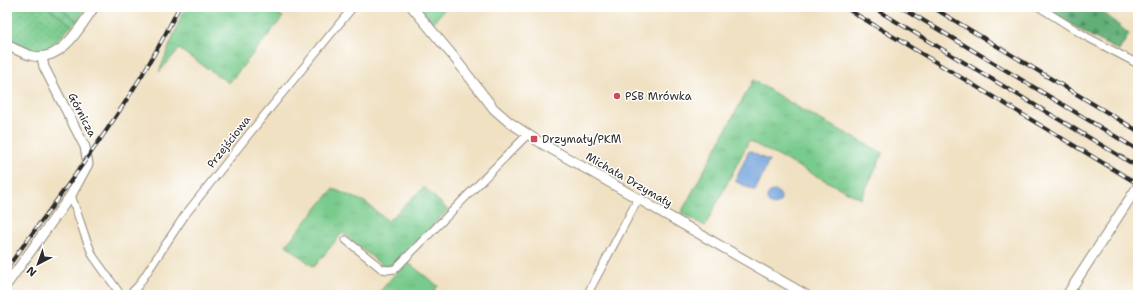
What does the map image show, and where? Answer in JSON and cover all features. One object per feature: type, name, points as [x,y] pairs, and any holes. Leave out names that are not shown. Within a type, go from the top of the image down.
[{"type":"street","points":[[7,45],[26,54],[42,56],[57,52],[64,46],[94,7]]},
{"type":"street","name":"Przejściowa","points":[[129,295],[138,286],[190,209],[353,7]]},
{"type":"street","name":"Michała Drzymały","points":[[412,7],[453,56],[494,109],[527,135],[806,295]]},
{"type":"street","points":[[1039,7],[1085,36],[1138,64]]},
{"type":"street","name":"Górnicza","points":[[7,284],[71,195],[88,164],[85,147],[44,67],[42,56]]},
{"type":"street","points":[[346,240],[382,269],[395,269],[527,135]]},
{"type":"street","points":[[1067,295],[1138,186]]},
{"type":"street","points":[[71,195],[93,256],[121,295]]},
{"type":"street","points":[[587,295],[638,199]]},
{"type":"green space","points":[[7,7],[48,7],[72,26],[41,56],[7,39]]},
{"type":"green space","points":[[48,7],[59,7],[77,21],[72,26]]},
{"type":"green space","points":[[59,7],[87,7],[77,21]]},
{"type":"green space","points":[[185,7],[268,7],[283,17],[229,83],[179,49],[159,72]]},
{"type":"green space","points":[[419,7],[446,7],[433,23]]},
{"type":"green space","points":[[1051,7],[1097,7],[1129,34],[1119,51],[1085,33],[1049,10]]},
{"type":"green space","points":[[753,80],[804,111],[883,153],[861,199],[749,141],[705,226],[681,213]]},
{"type":"green space","points":[[424,187],[448,210],[393,265],[389,267],[382,265],[342,233],[314,267],[286,245],[333,189],[365,202],[388,221]]},
{"type":"green space","points":[[406,261],[438,286],[431,295],[377,295]]},
{"type":"water","points":[[749,151],[769,161],[755,191],[735,181]]},
{"type":"water","points":[[774,191],[779,193],[781,198],[779,203],[774,205],[769,203],[767,198],[769,193]]},
{"type":"railway","points":[[7,268],[121,109],[142,76],[179,7]]},
{"type":"railway","points":[[844,7],[1138,184]]},
{"type":"railway","points":[[872,7],[1138,167]]},
{"type":"railway","points":[[901,7],[1138,150]]},
{"type":"railway","points":[[932,7],[1138,131]]},
{"type":"place","name":"PSB Mrówka","points":[[617,96]]},
{"type":"place","name":"Drzymały/PKM","points":[[534,139]]}]
